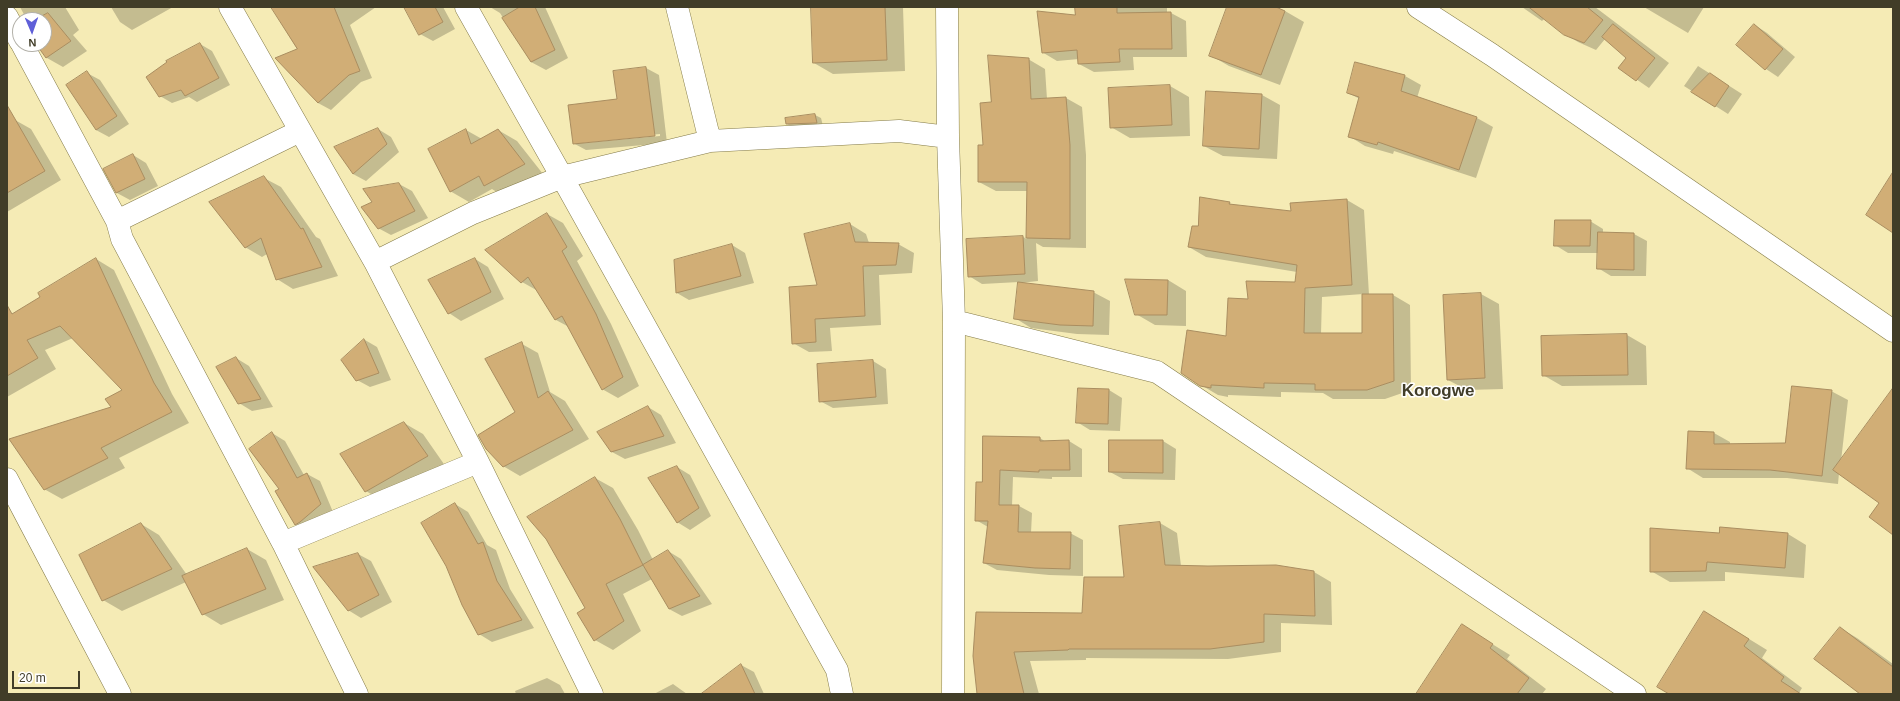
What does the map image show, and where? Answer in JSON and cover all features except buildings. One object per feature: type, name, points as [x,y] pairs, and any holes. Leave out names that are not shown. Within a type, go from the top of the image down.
[{"type":"main road","points":[[230,7],[375,262],[478,462],[592,694]]},
{"type":"main road","points":[[466,7],[837,670],[842,694]]},
{"type":"main road","points":[[677,7],[710,141]]},
{"type":"main road","points":[[947,7],[948,137],[954,321],[953,694]]},
{"type":"main road","points":[[1418,7],[1492,55],[1893,331]]},
{"type":"main road","points":[[7,17],[12,26]]},
{"type":"main road","points":[[26,52],[117,221],[122,239],[283,543],[357,694]]},
{"type":"main road","points":[[117,221],[300,131]]},
{"type":"main road","points":[[375,262],[472,212],[562,177],[710,141],[899,131],[948,137]]},
{"type":"main road","points":[[954,321],[1157,372],[1635,694]]},
{"type":"main road","points":[[283,543],[478,462]]},
{"type":"main road","points":[[7,479],[120,694]]},
{"type":"district","name":"Korogwe","points":[[1438,391]]}]
